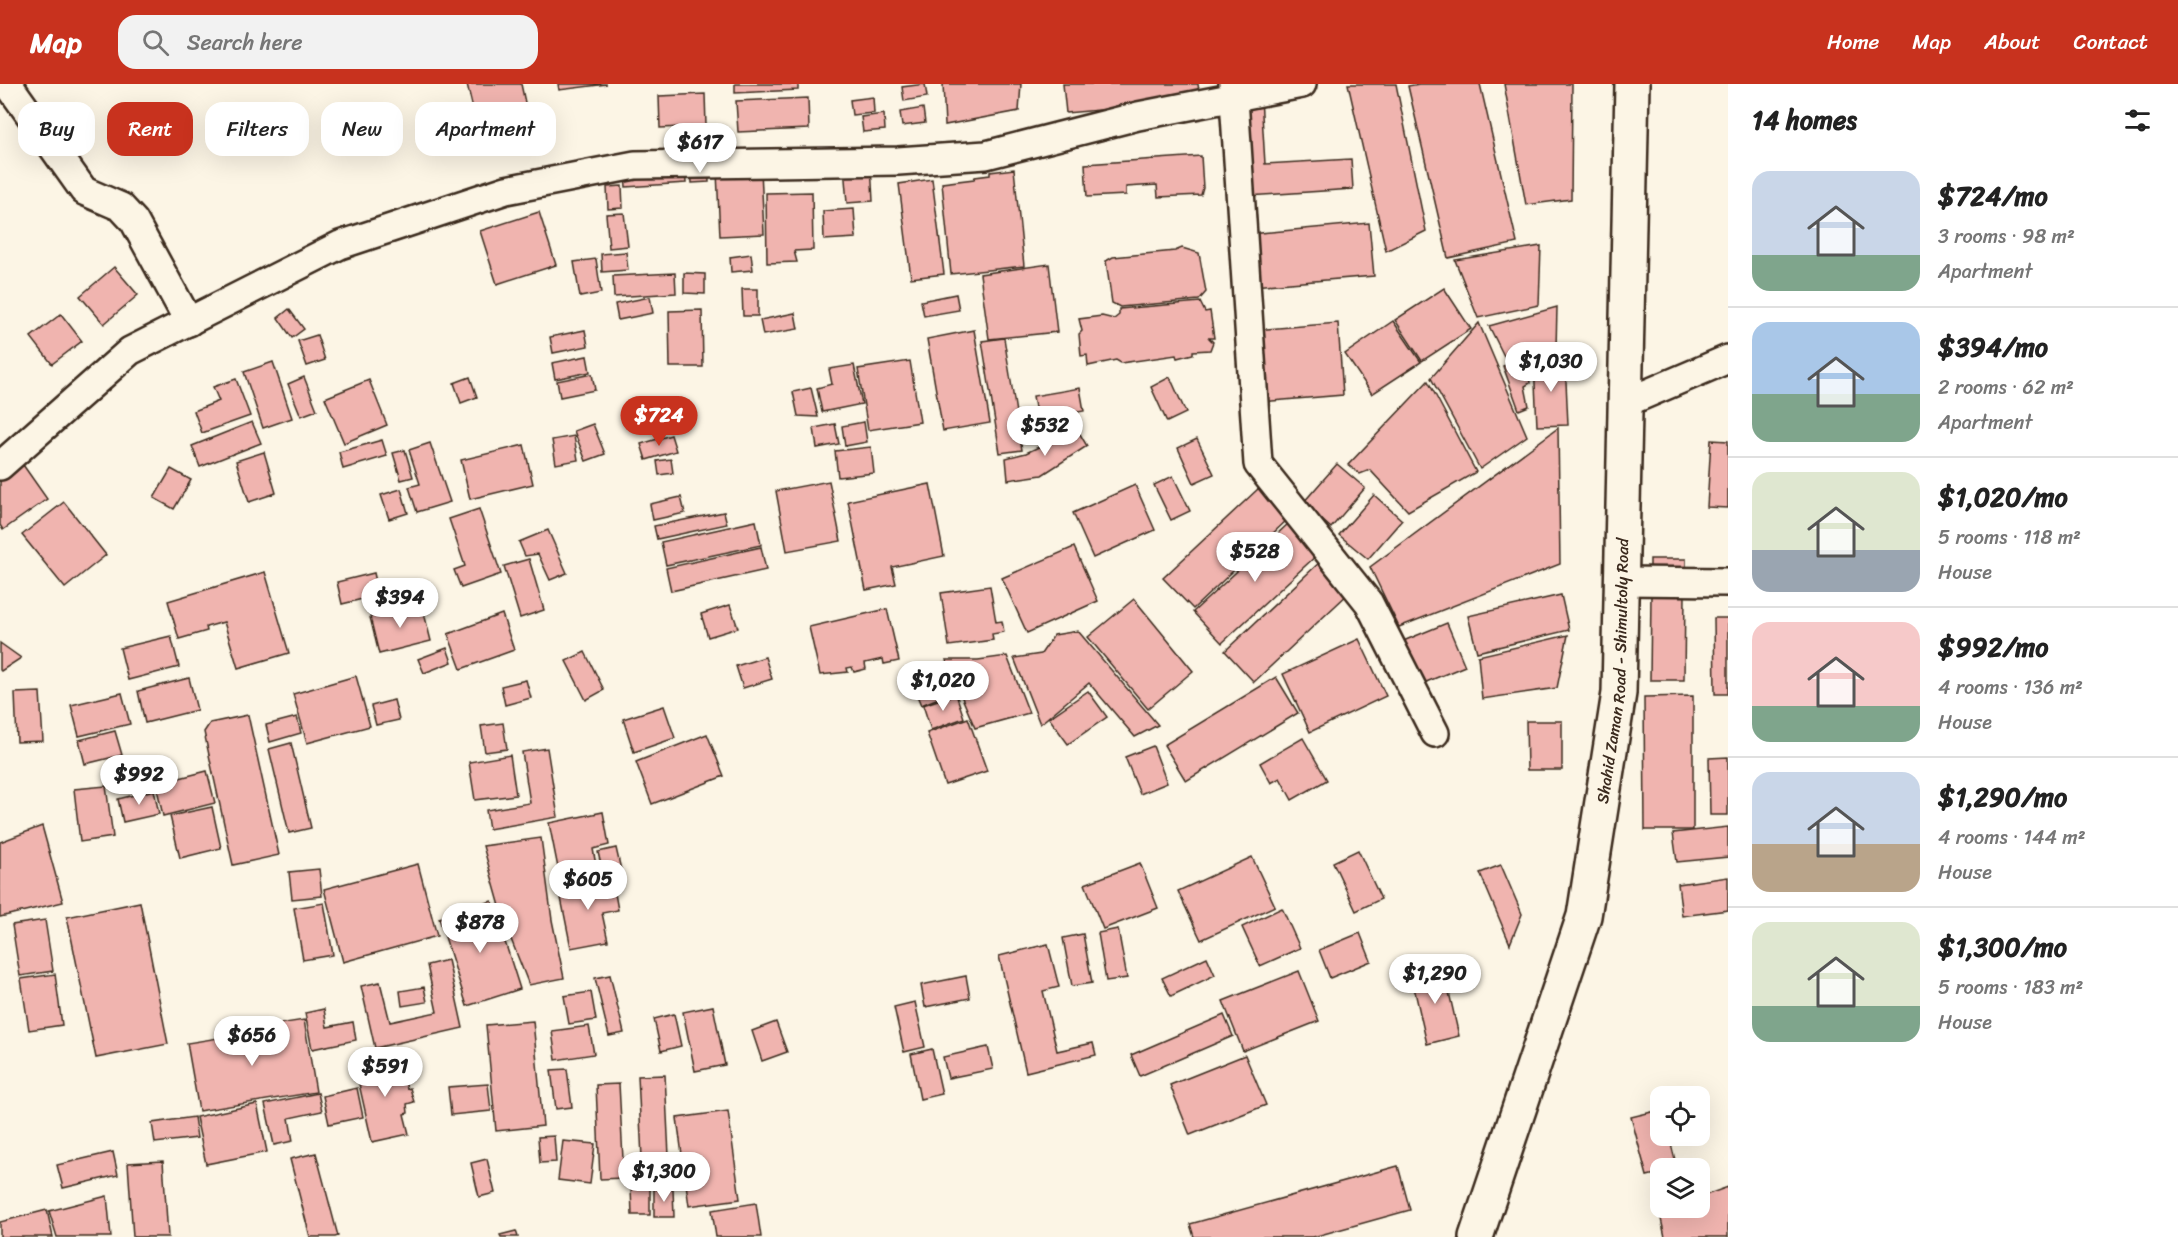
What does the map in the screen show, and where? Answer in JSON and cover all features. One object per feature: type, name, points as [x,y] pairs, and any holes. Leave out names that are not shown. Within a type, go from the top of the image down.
[{"type":"main road","name":"Shahid Zaman Road - Shimultoly Road","points":[[1476,1237],[1584,916],[1619,693],[1632,84]]},
{"type":"street","points":[[8,84],[84,191],[121,207],[134,221],[189,322]]},
{"type":"street","points":[[0,466],[130,351],[340,245],[506,190],[635,165],[898,161],[987,154],[1234,91],[1302,84]]},
{"type":"street","points":[[1234,91],[1258,464],[1369,603],[1436,733]]},
{"type":"street","points":[[1625,403],[1728,359]]},
{"type":"street","points":[[1622,581],[1728,582]]},
{"type":"building","points":[[467,84],[521,84],[525,102],[471,102]]},
{"type":"building","points":[[558,84],[607,84],[559,90]]},
{"type":"building","points":[[735,84],[798,84],[798,90],[735,93]]},
{"type":"building","points":[[925,84],[927,97],[904,101],[902,87]]},
{"type":"building","points":[[943,84],[1021,84],[1019,111],[945,125]]},
{"type":"building","points":[[1063,84],[1198,84],[1200,101],[1066,113]]},
{"type":"building","points":[[1348,84],[1396,84],[1426,231],[1386,251]]},
{"type":"building","points":[[1480,84],[1517,243],[1448,258],[1408,86]]},
{"type":"building","points":[[1504,84],[1572,84],[1571,199],[1526,205]]},
{"type":"building","points":[[705,94],[706,126],[660,128],[659,96]]},
{"type":"building","points":[[873,97],[874,113],[852,115],[850,100]]},
{"type":"building","points":[[808,98],[809,129],[738,132],[736,101]]},
{"type":"building","points":[[1261,98],[1265,164],[1351,159],[1353,189],[1247,196],[1241,100]]},
{"type":"building","points":[[923,108],[925,123],[902,126],[900,112]]},
{"type":"building","points":[[884,114],[885,130],[863,132],[861,117]]},
{"type":"building","points":[[1201,156],[1203,188],[1201,195],[1158,197],[1157,185],[1126,187],[1126,195],[1087,197],[1085,164]]},
{"type":"building","points":[[708,165],[709,182],[692,183],[691,166]]},
{"type":"building","points":[[871,165],[873,201],[847,203],[844,167]]},
{"type":"building","points":[[685,168],[686,183],[626,187],[625,173]]},
{"type":"building","points":[[1014,169],[1024,266],[951,274],[942,183],[974,179],[990,175],[990,172]]},
{"type":"building","points":[[761,170],[764,234],[720,236],[717,172]]},
{"type":"building","points":[[932,179],[944,274],[911,278],[899,184]]},
{"type":"building","points":[[622,186],[623,208],[608,209],[607,187]]},
{"type":"building","points":[[812,192],[813,250],[794,251],[797,262],[767,263],[766,193]]},
{"type":"building","points":[[854,209],[856,238],[824,240],[823,211]]},
{"type":"building","points":[[539,212],[556,265],[497,284],[480,231]]},
{"type":"building","points":[[624,213],[628,246],[609,248],[606,214]]},
{"type":"building","points":[[1369,223],[1374,276],[1253,286],[1249,234]]},
{"type":"building","points":[[1541,246],[1539,305],[1478,318],[1455,260]]},
{"type":"building","points":[[1182,248],[1199,253],[1206,292],[1199,300],[1120,307],[1112,303],[1106,261],[1113,257],[1175,251]]},
{"type":"building","points":[[626,252],[628,270],[602,272],[601,254]]},
{"type":"building","points":[[751,254],[753,270],[731,272],[730,257]]},
{"type":"building","points":[[596,259],[601,293],[580,297],[574,262]]},
{"type":"building","points":[[1049,264],[1057,332],[989,339],[980,274]]},
{"type":"building","points":[[114,267],[138,295],[104,324],[80,296]]},
{"type":"building","points":[[675,273],[676,293],[614,297],[613,276]]},
{"type":"building","points":[[684,273],[705,274],[705,294],[684,293]]},
{"type":"building","points":[[1444,288],[1471,329],[1422,361],[1395,320]]},
{"type":"building","points":[[742,289],[758,289],[758,316],[743,316]]},
{"type":"building","points":[[956,294],[959,310],[924,316],[921,301]]},
{"type":"building","points":[[650,297],[653,313],[618,320],[615,304]]},
{"type":"building","points":[[1200,302],[1205,312],[1210,311],[1214,338],[1209,338],[1213,342],[1210,350],[1193,351],[1193,354],[1177,358],[1176,355],[1121,363],[1116,360],[1088,366],[1087,355],[1081,356],[1079,334],[1082,331],[1079,319],[1102,316],[1114,319],[1119,315],[1119,309]]},
{"type":"building","points":[[1557,307],[1556,348],[1505,358],[1489,326]]},
{"type":"building","points":[[289,309],[304,329],[292,338],[278,318]]},
{"type":"building","points":[[702,310],[703,367],[670,367],[669,311]]},
{"type":"building","points":[[795,313],[798,329],[763,335],[760,320]]},
{"type":"building","points":[[61,314],[82,341],[52,364],[31,337]]},
{"type":"building","points":[[1393,321],[1421,362],[1372,394],[1345,354]]},
{"type":"building","points":[[1338,323],[1343,395],[1260,402],[1255,330]]},
{"type":"building","points":[[1479,323],[1527,436],[1480,469],[1431,378]]},
{"type":"building","points":[[585,330],[588,346],[553,353],[550,337]]},
{"type":"building","points":[[974,330],[990,423],[943,431],[927,339]]},
{"type":"building","points":[[317,335],[325,360],[307,366],[298,341]]},
{"type":"building","points":[[1004,338],[1022,450],[1000,453],[982,341]]},
{"type":"building","points":[[587,356],[590,372],[555,379],[552,363]]},
{"type":"building","points":[[1527,357],[1530,383],[1525,386],[1529,406],[1519,410],[1503,366]]},
{"type":"building","points":[[1565,360],[1568,425],[1537,426],[1534,362]]},
{"type":"building","points":[[910,361],[920,422],[868,430],[858,369]]},
{"type":"building","points":[[273,362],[292,418],[263,428],[244,372]]},
{"type":"building","points":[[854,365],[862,404],[822,412],[817,388],[832,384],[829,369]]},
{"type":"building","points":[[592,374],[595,390],[560,397],[557,381]]},
{"type":"building","points":[[304,377],[317,410],[301,416],[288,384]]},
{"type":"building","points":[[470,377],[477,397],[461,403],[454,383]]},
{"type":"building","points":[[1170,377],[1186,413],[1167,422],[1151,387]]},
{"type":"building","points":[[236,379],[250,416],[202,433],[194,411],[219,401],[213,387]]},
{"type":"building","points":[[369,380],[387,425],[344,443],[325,398]]},
{"type":"building","points":[[1428,381],[1476,472],[1408,511],[1370,470],[1360,474],[1348,465]]},
{"type":"building","points":[[811,388],[818,417],[798,416],[793,392]]},
{"type":"building","points":[[1080,388],[1084,411],[1037,419],[1033,396]]},
{"type":"building","points":[[252,422],[261,443],[200,467],[192,446]]},
{"type":"building","points":[[864,422],[867,442],[845,446],[842,426]]},
{"type":"building","points":[[593,424],[605,454],[586,461],[574,431]]},
{"type":"building","points":[[835,424],[839,444],[817,448],[814,428]]},
{"type":"building","points":[[1558,428],[1560,564],[1399,627],[1370,567]]},
{"type":"building","points":[[1077,429],[1087,446],[1042,475],[1008,480],[1006,458],[1026,453]]},
{"type":"building","points":[[671,435],[676,451],[646,460],[641,444]]},
{"type":"building","points":[[574,436],[578,460],[556,464],[552,440]]},
{"type":"building","points":[[1197,439],[1214,474],[1194,483],[1178,448]]},
{"type":"building","points":[[382,440],[387,456],[343,469],[339,452]]},
{"type":"building","points":[[1711,440],[1728,441],[1728,508],[1707,507]]},
{"type":"building","points":[[430,443],[450,502],[417,512],[409,487],[420,484],[409,450]]},
{"type":"building","points":[[524,445],[533,484],[470,499],[461,460]]},
{"type":"building","points":[[871,447],[874,473],[838,477],[835,451]]},
{"type":"building","points":[[405,450],[413,477],[401,480],[393,453]]},
{"type":"building","points":[[264,452],[276,493],[249,502],[236,461]]},
{"type":"building","points":[[671,459],[673,473],[659,475],[657,461]]},
{"type":"building","points":[[21,462],[47,499],[3,530],[0,525],[0,477]]},
{"type":"building","points":[[1337,464],[1365,488],[1331,528],[1303,503]]},
{"type":"building","points":[[171,469],[191,480],[174,509],[154,498]]},
{"type":"building","points":[[1173,476],[1190,511],[1171,520],[1154,485]]},
{"type":"building","points":[[829,481],[841,541],[787,551],[776,491]]},
{"type":"building","points":[[930,484],[944,556],[892,567],[896,584],[866,590],[848,501]]},
{"type":"building","points":[[1135,485],[1155,530],[1093,558],[1073,513]]},
{"type":"building","points":[[1259,488],[1288,519],[1193,609],[1163,578]]},
{"type":"building","points":[[401,489],[408,513],[389,519],[381,495]]},
{"type":"building","points":[[1374,495],[1402,520],[1368,559],[1339,535]]},
{"type":"building","points":[[681,497],[685,513],[653,520],[650,504]]},
{"type":"building","points":[[64,502],[106,555],[65,588],[22,535]]},
{"type":"building","points":[[479,509],[501,574],[461,588],[454,570],[465,566],[449,519]]},
{"type":"building","points":[[724,512],[727,524],[657,539],[654,526]]},
{"type":"building","points":[[756,521],[761,545],[666,565],[661,542]]},
{"type":"building","points":[[1289,523],[1318,554],[1222,643],[1193,612]]},
{"type":"building","points":[[548,530],[567,573],[550,580],[538,554],[525,556],[519,542]]},
{"type":"building","points":[[761,547],[766,570],[671,591],[666,568]]},
{"type":"building","points":[[1074,547],[1098,601],[1027,633],[1002,578]]},
{"type":"building","points":[[529,559],[544,610],[520,618],[504,566]]},
{"type":"building","points":[[1650,559],[1686,559],[1686,588],[1650,588]]},
{"type":"building","points":[[1321,561],[1350,592],[1254,682],[1225,651]]},
{"type":"building","points":[[265,572],[289,653],[238,668],[224,622],[206,627],[207,631],[179,639],[168,601]]},
{"type":"building","points":[[374,573],[379,595],[342,604],[337,582]]},
{"type":"building","points":[[990,586],[996,622],[1002,621],[1004,632],[992,634],[993,640],[949,646],[941,593]]},
{"type":"building","points":[[1651,594],[1685,594],[1684,680],[1650,680]]},
{"type":"building","points":[[1561,595],[1569,630],[1477,652],[1468,616]]},
{"type":"building","points":[[1134,599],[1193,671],[1148,709],[1088,637]]},
{"type":"building","points":[[422,605],[431,641],[379,654],[370,617]]},
{"type":"building","points":[[730,605],[738,628],[708,637],[701,614]]},
{"type":"building","points":[[887,609],[899,661],[884,664],[883,659],[865,663],[866,669],[854,672],[852,667],[847,668],[848,672],[820,675],[809,627]]},
{"type":"building","points":[[502,614],[514,650],[461,669],[448,634]]},
{"type":"building","points":[[1714,618],[1728,618],[1728,694],[1715,694]]},
{"type":"building","points":[[1447,623],[1465,666],[1414,687],[1396,644]]},
{"type":"building","points":[[1078,631],[1158,725],[1135,737],[1089,683],[1040,724],[1014,658],[1041,654],[1054,635]]},
{"type":"building","points":[[1568,635],[1557,688],[1482,699],[1478,656]]},
{"type":"building","points":[[171,636],[179,667],[128,680],[120,648]]},
{"type":"building","points":[[1359,639],[1386,696],[1310,732],[1283,674]]},
{"type":"building","points":[[0,643],[21,658],[1,671],[0,670]]},
{"type":"building","points":[[447,648],[452,662],[424,673],[418,659]]},
{"type":"building","points":[[585,652],[604,690],[586,700],[566,661]]},
{"type":"building","points":[[1007,656],[1029,713],[975,728],[946,660],[978,660]]},
{"type":"building","points":[[765,657],[772,679],[743,688],[736,666]]},
{"type":"building","points":[[944,669],[954,692],[921,705],[911,681]]},
{"type":"building","points":[[356,676],[370,726],[307,743],[293,694]]},
{"type":"building","points":[[1276,677],[1298,713],[1186,781],[1164,745]]},
{"type":"building","points":[[189,678],[197,710],[145,723],[138,691]]},
{"type":"building","points":[[526,680],[531,698],[505,705],[501,686]]},
{"type":"building","points":[[1088,691],[1107,717],[1068,744],[1049,718]]},
{"type":"building","points":[[40,692],[43,741],[17,742],[15,693]]},
{"type":"building","points":[[122,693],[130,724],[79,736],[71,705]]},
{"type":"building","points":[[956,694],[964,718],[931,730],[923,705]]},
{"type":"building","points":[[1693,696],[1693,830],[1645,830],[1644,697]]},
{"type":"building","points":[[394,700],[399,720],[376,725],[371,706]]},
{"type":"building","points":[[664,706],[675,738],[634,752],[623,719]]},
{"type":"building","points":[[248,715],[279,855],[233,865],[204,732],[210,723]]},
{"type":"building","points":[[297,717],[301,733],[270,742],[266,725]]},
{"type":"building","points":[[968,718],[987,771],[945,785],[927,733]]},
{"type":"building","points":[[1526,721],[1562,721],[1562,770],[1527,770]]},
{"type":"building","points":[[503,723],[507,749],[485,752],[481,726]]},
{"type":"building","points":[[115,731],[122,755],[85,764],[79,740]]},
{"type":"building","points":[[707,734],[724,776],[652,804],[636,762]]},
{"type":"building","points":[[1303,738],[1327,780],[1292,800],[1280,778],[1271,783],[1260,763]]},
{"type":"building","points":[[291,743],[311,828],[289,833],[269,749]]},
{"type":"building","points":[[1153,746],[1167,783],[1140,794],[1125,757]]},
{"type":"building","points":[[547,748],[558,817],[489,829],[486,810],[530,803],[522,752]]},
{"type":"building","points":[[510,755],[516,795],[475,800],[469,762]]},
{"type":"building","points":[[1728,757],[1728,815],[1710,815],[1709,758]]},
{"type":"building","points":[[207,771],[215,803],[163,816],[156,784]]},
{"type":"building","points":[[106,786],[113,837],[80,842],[74,789]]},
{"type":"building","points":[[154,790],[159,814],[123,822],[118,799]]},
{"type":"building","points":[[212,807],[221,848],[180,858],[170,816]]},
{"type":"building","points":[[603,812],[609,845],[593,849],[598,876],[561,883],[549,823]]},
{"type":"building","points":[[42,826],[63,902],[0,917],[0,842]]},
{"type":"building","points":[[1728,827],[1728,857],[1677,862],[1673,833]]},
{"type":"building","points":[[541,838],[552,920],[564,978],[529,985],[505,924],[483,846]]},
{"type":"building","points":[[616,848],[621,870],[603,874],[598,852]]},
{"type":"building","points":[[1358,850],[1381,899],[1356,911],[1333,862]]},
{"type":"building","points":[[1252,857],[1275,906],[1201,940],[1178,891]]},
{"type":"building","points":[[1140,863],[1158,908],[1103,929],[1085,884]]},
{"type":"building","points":[[418,864],[437,936],[343,962],[324,889]]},
{"type":"building","points":[[1501,865],[1522,914],[1510,944],[1480,873]]},
{"type":"building","points":[[319,869],[322,896],[292,899],[289,872]]},
{"type":"building","points":[[612,877],[618,910],[602,913],[608,941],[571,948],[559,888]]},
{"type":"building","points":[[1728,877],[1728,910],[1682,916],[1678,884]]},
{"type":"building","points":[[492,901],[520,989],[467,1006],[439,918]]},
{"type":"building","points":[[140,902],[168,1044],[96,1058],[67,917]]},
{"type":"building","points":[[324,903],[333,955],[303,960],[294,908]]},
{"type":"building","points":[[1282,908],[1300,948],[1260,966],[1242,927]]},
{"type":"building","points":[[45,920],[53,971],[20,976],[12,925]]},
{"type":"building","points":[[1118,929],[1127,978],[1106,981],[1098,933]]},
{"type":"building","points":[[1360,933],[1371,961],[1330,978],[1319,950]]},
{"type":"building","points":[[1083,934],[1092,983],[1072,986],[1063,938]]},
{"type":"building","points":[[1048,944],[1059,987],[1043,991],[1057,1051],[1093,1043],[1096,1055],[1026,1072],[999,956]]},
{"type":"building","points":[[1207,957],[1215,975],[1171,996],[1162,978]]},
{"type":"building","points":[[448,960],[463,1028],[375,1048],[361,986],[380,982],[390,1022],[437,1012],[427,965]]},
{"type":"building","points":[[1443,966],[1459,1036],[1427,1044],[1411,974]]},
{"type":"building","points":[[1299,971],[1319,1021],[1243,1051],[1223,1001]]},
{"type":"building","points":[[55,974],[62,1025],[29,1030],[21,979]]},
{"type":"building","points":[[610,975],[624,1033],[609,1036],[595,978]]},
{"type":"building","points":[[966,976],[970,998],[925,1007],[921,985]]},
{"type":"building","points":[[424,987],[427,1002],[402,1006],[400,991]]},
{"type":"building","points":[[591,992],[596,1020],[569,1024],[564,996]]},
{"type":"building","points":[[915,1002],[925,1047],[904,1052],[894,1007]]},
{"type":"building","points":[[713,1006],[725,1065],[695,1071],[683,1012]]},
{"type":"building","points":[[324,1009],[327,1027],[353,1022],[356,1040],[312,1049],[305,1013]]},
{"type":"building","points":[[674,1014],[681,1046],[661,1051],[654,1019]]},
{"type":"building","points":[[1224,1015],[1233,1036],[1140,1076],[1131,1055]]},
{"type":"building","points":[[304,1020],[316,1092],[199,1111],[187,1043],[243,1034],[245,1049],[256,1047],[253,1028]]},
{"type":"building","points":[[533,1021],[543,1126],[496,1131],[486,1025]]},
{"type":"building","points":[[776,1022],[787,1052],[762,1061],[752,1031]]},
{"type":"building","points":[[589,1026],[594,1054],[556,1060],[552,1031]]},
{"type":"building","points":[[988,1047],[993,1069],[948,1078],[943,1057]]},
{"type":"building","points":[[932,1049],[942,1094],[920,1099],[911,1054]]},
{"type":"building","points":[[1245,1055],[1266,1105],[1190,1135],[1170,1085]]},
{"type":"building","points":[[399,1056],[407,1089],[410,1088],[414,1102],[407,1104],[408,1113],[404,1114],[409,1134],[372,1142],[355,1066]]},
{"type":"building","points":[[567,1069],[572,1107],[556,1109],[551,1070]]},
{"type":"building","points":[[665,1075],[670,1176],[600,1179],[596,1085],[619,1084],[623,1159],[642,1158],[638,1076]]},
{"type":"building","points":[[488,1084],[491,1111],[451,1115],[448,1087]]},
{"type":"building","points":[[357,1088],[363,1117],[329,1124],[323,1096]]},
{"type":"building","points":[[318,1093],[322,1111],[289,1118],[293,1141],[274,1145],[265,1104]]},
{"type":"building","points":[[257,1104],[267,1152],[206,1164],[196,1117]]},
{"type":"building","points":[[728,1111],[740,1199],[689,1206],[677,1118]]},
{"type":"building","points":[[1650,1112],[1650,1146],[1672,1146],[1674,1158],[1650,1158],[1650,1175],[1647,1176],[1631,1117]]},
{"type":"building","points":[[194,1117],[197,1138],[155,1143],[152,1123]]},
{"type":"building","points":[[554,1136],[556,1162],[540,1163],[538,1137]]},
{"type":"building","points":[[563,1141],[595,1144],[590,1184],[558,1180]]},
{"type":"building","points":[[113,1152],[118,1175],[63,1188],[57,1165]]},
{"type":"building","points":[[316,1153],[338,1236],[335,1237],[310,1237],[290,1159]]},
{"type":"building","points":[[487,1159],[495,1193],[479,1197],[471,1163]]},
{"type":"building","points":[[163,1161],[168,1237],[133,1237],[128,1163]]},
{"type":"building","points":[[1398,1166],[1410,1210],[1313,1237],[1194,1237],[1190,1224]]},
{"type":"building","points":[[631,1187],[650,1187],[650,1215],[632,1215]]},
{"type":"building","points":[[1728,1187],[1728,1237],[1665,1237],[1661,1218],[1710,1218],[1710,1193]]},
{"type":"building","points":[[654,1189],[673,1189],[674,1217],[654,1217]]},
{"type":"building","points":[[107,1196],[111,1237],[57,1237],[49,1211]]},
{"type":"building","points":[[756,1203],[761,1237],[716,1237],[712,1210]]},
{"type":"building","points":[[47,1210],[53,1237],[0,1237],[0,1222]]},
{"type":"building","points":[[516,1231],[518,1237],[501,1237],[500,1235]]}]
